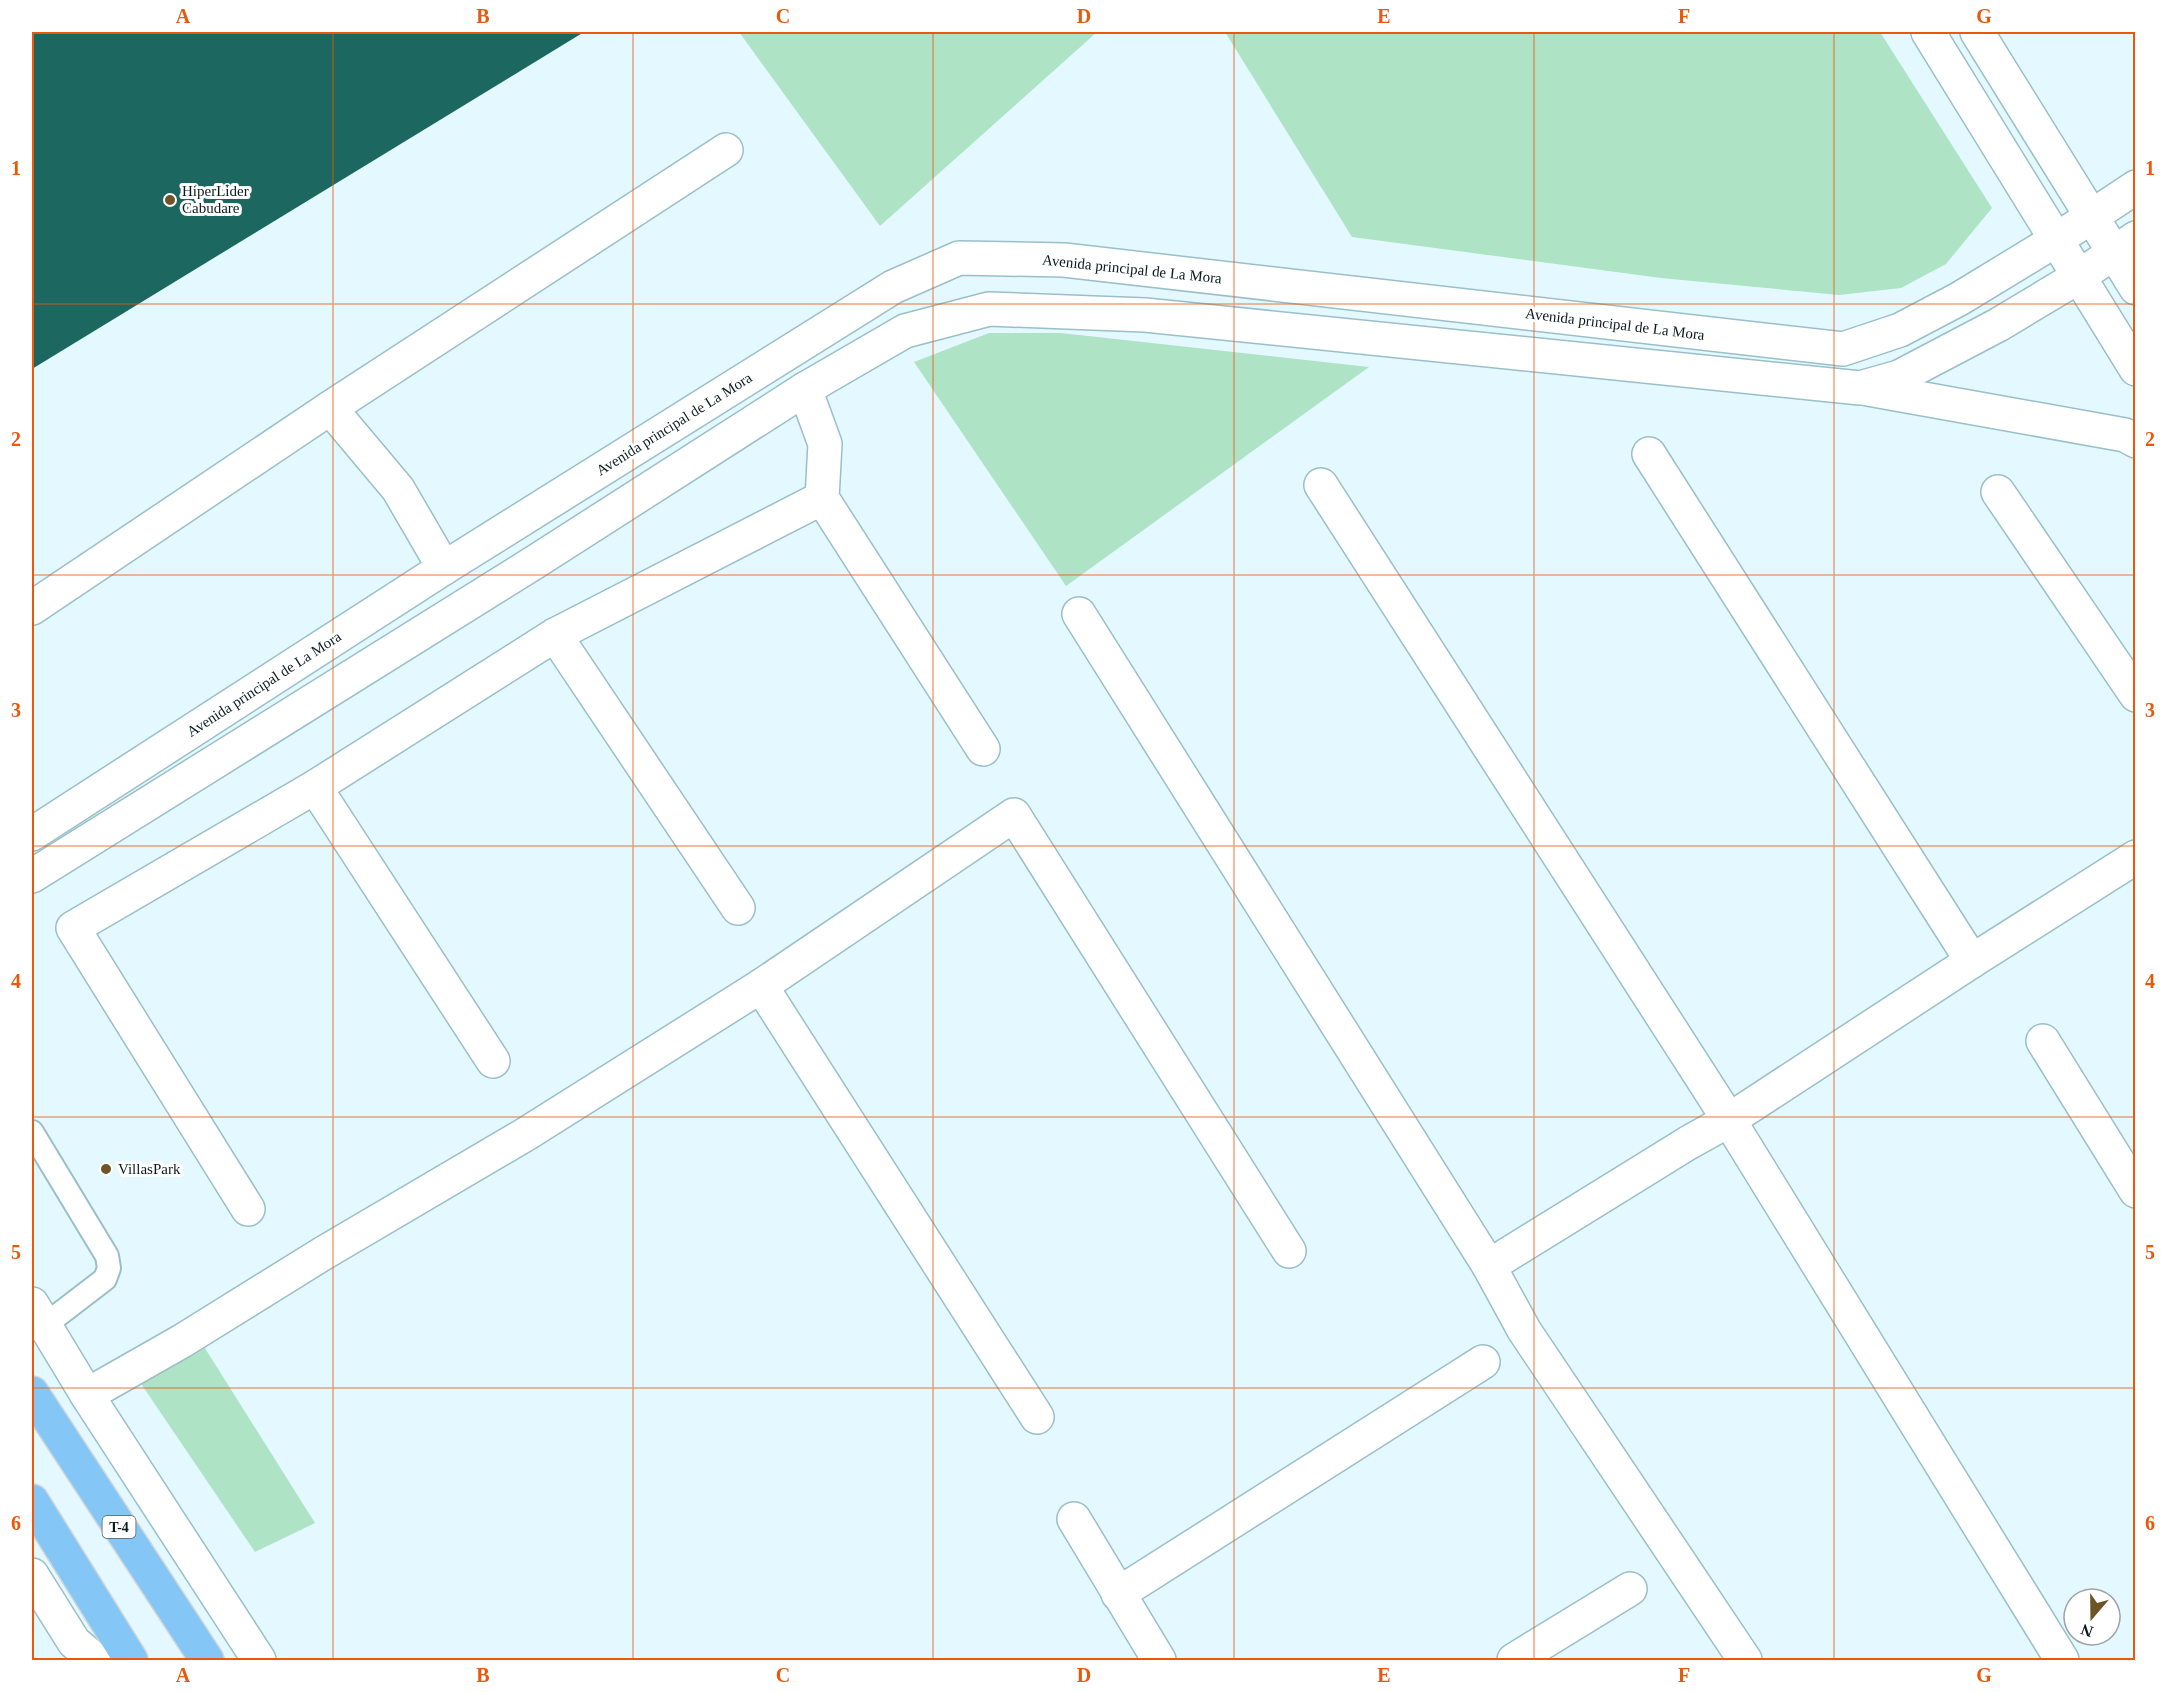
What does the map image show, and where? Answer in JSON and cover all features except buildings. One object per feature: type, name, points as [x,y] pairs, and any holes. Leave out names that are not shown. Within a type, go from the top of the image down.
[{"type":"highway","name":"T-4","points":[[32,1394],[207,1660]]},
{"type":"highway","points":[[32,1501],[131,1660]]},
{"type":"street","points":[[1928,32],[2136,369]]},
{"type":"street","points":[[1977,32],[2092,215],[2125,245],[2136,288]]},
{"type":"street","points":[[32,608],[330,408],[726,150]]},
{"type":"street","name":"Avenida principal de La Mora","points":[[32,834],[444,568],[893,287],[959,258],[1064,260],[1843,349],[1900,330],[1959,298],[2056,240],[2136,187]]},
{"type":"street","points":[[1860,388],[1899,377],[1998,325],[2078,277],[2125,245]]},
{"type":"street","points":[[32,876],[325,694],[805,389],[905,331],[989,309],[1145,315],[1860,388],[2125,435],[2136,441]]},
{"type":"street","points":[[805,389],[825,444],[822,498],[983,749]]},
{"type":"street","points":[[330,408],[398,489],[444,568]]},
{"type":"street","points":[[1649,454],[1972,960]]},
{"type":"street","points":[[1321,484],[1729,1120],[2062,1660]]},
{"type":"street","points":[[1998,492],[2136,695]]},
{"type":"street","points":[[248,1209],[73,928],[315,787],[555,635],[822,498]]},
{"type":"street","points":[[1079,614],[1489,1266],[1524,1330],[1745,1660]]},
{"type":"street","points":[[555,635],[738,908]]},
{"type":"street","points":[[315,787],[493,1061]]},
{"type":"street","points":[[87,1395],[182,1341],[322,1254],[526,1134],[761,986],[1014,815],[1289,1251]]},
{"type":"street","points":[[1489,1266],[1729,1120],[1972,960],[2136,857]]},
{"type":"street","points":[[761,986],[1037,1417]]},
{"type":"street","points":[[2043,1041],[2136,1191]]},
{"type":"street","points":[[38,1315],[87,1395],[259,1660]]},
{"type":"street","points":[[1119,1594],[1483,1362]]},
{"type":"street","points":[[1074,1519],[1159,1660]]},
{"type":"street","points":[[32,1575],[74,1642],[95,1660]]},
{"type":"street","points":[[1514,1660],[1630,1589]]},
{"type":"lane","points":[[32,1132],[107,1256],[109,1268],[105,1279],[38,1315]]},
{"type":"green space","points":[[739,32],[1097,32],[880,226]]},
{"type":"green space","points":[[1225,32],[1880,32],[1992,208],[1946,264],[1901,288],[1839,295],[1661,278],[1352,237]]},
{"type":"green space","points":[[989,333],[1061,333],[1369,367],[1066,586],[914,362]]},
{"type":"green space","points":[[196,1334],[315,1523],[255,1552],[129,1366]]},
{"type":"place","name":"HiperLider Cabudare","points":[[170,200]]},
{"type":"place","name":"VillasPark","points":[[106,1169]]}]
